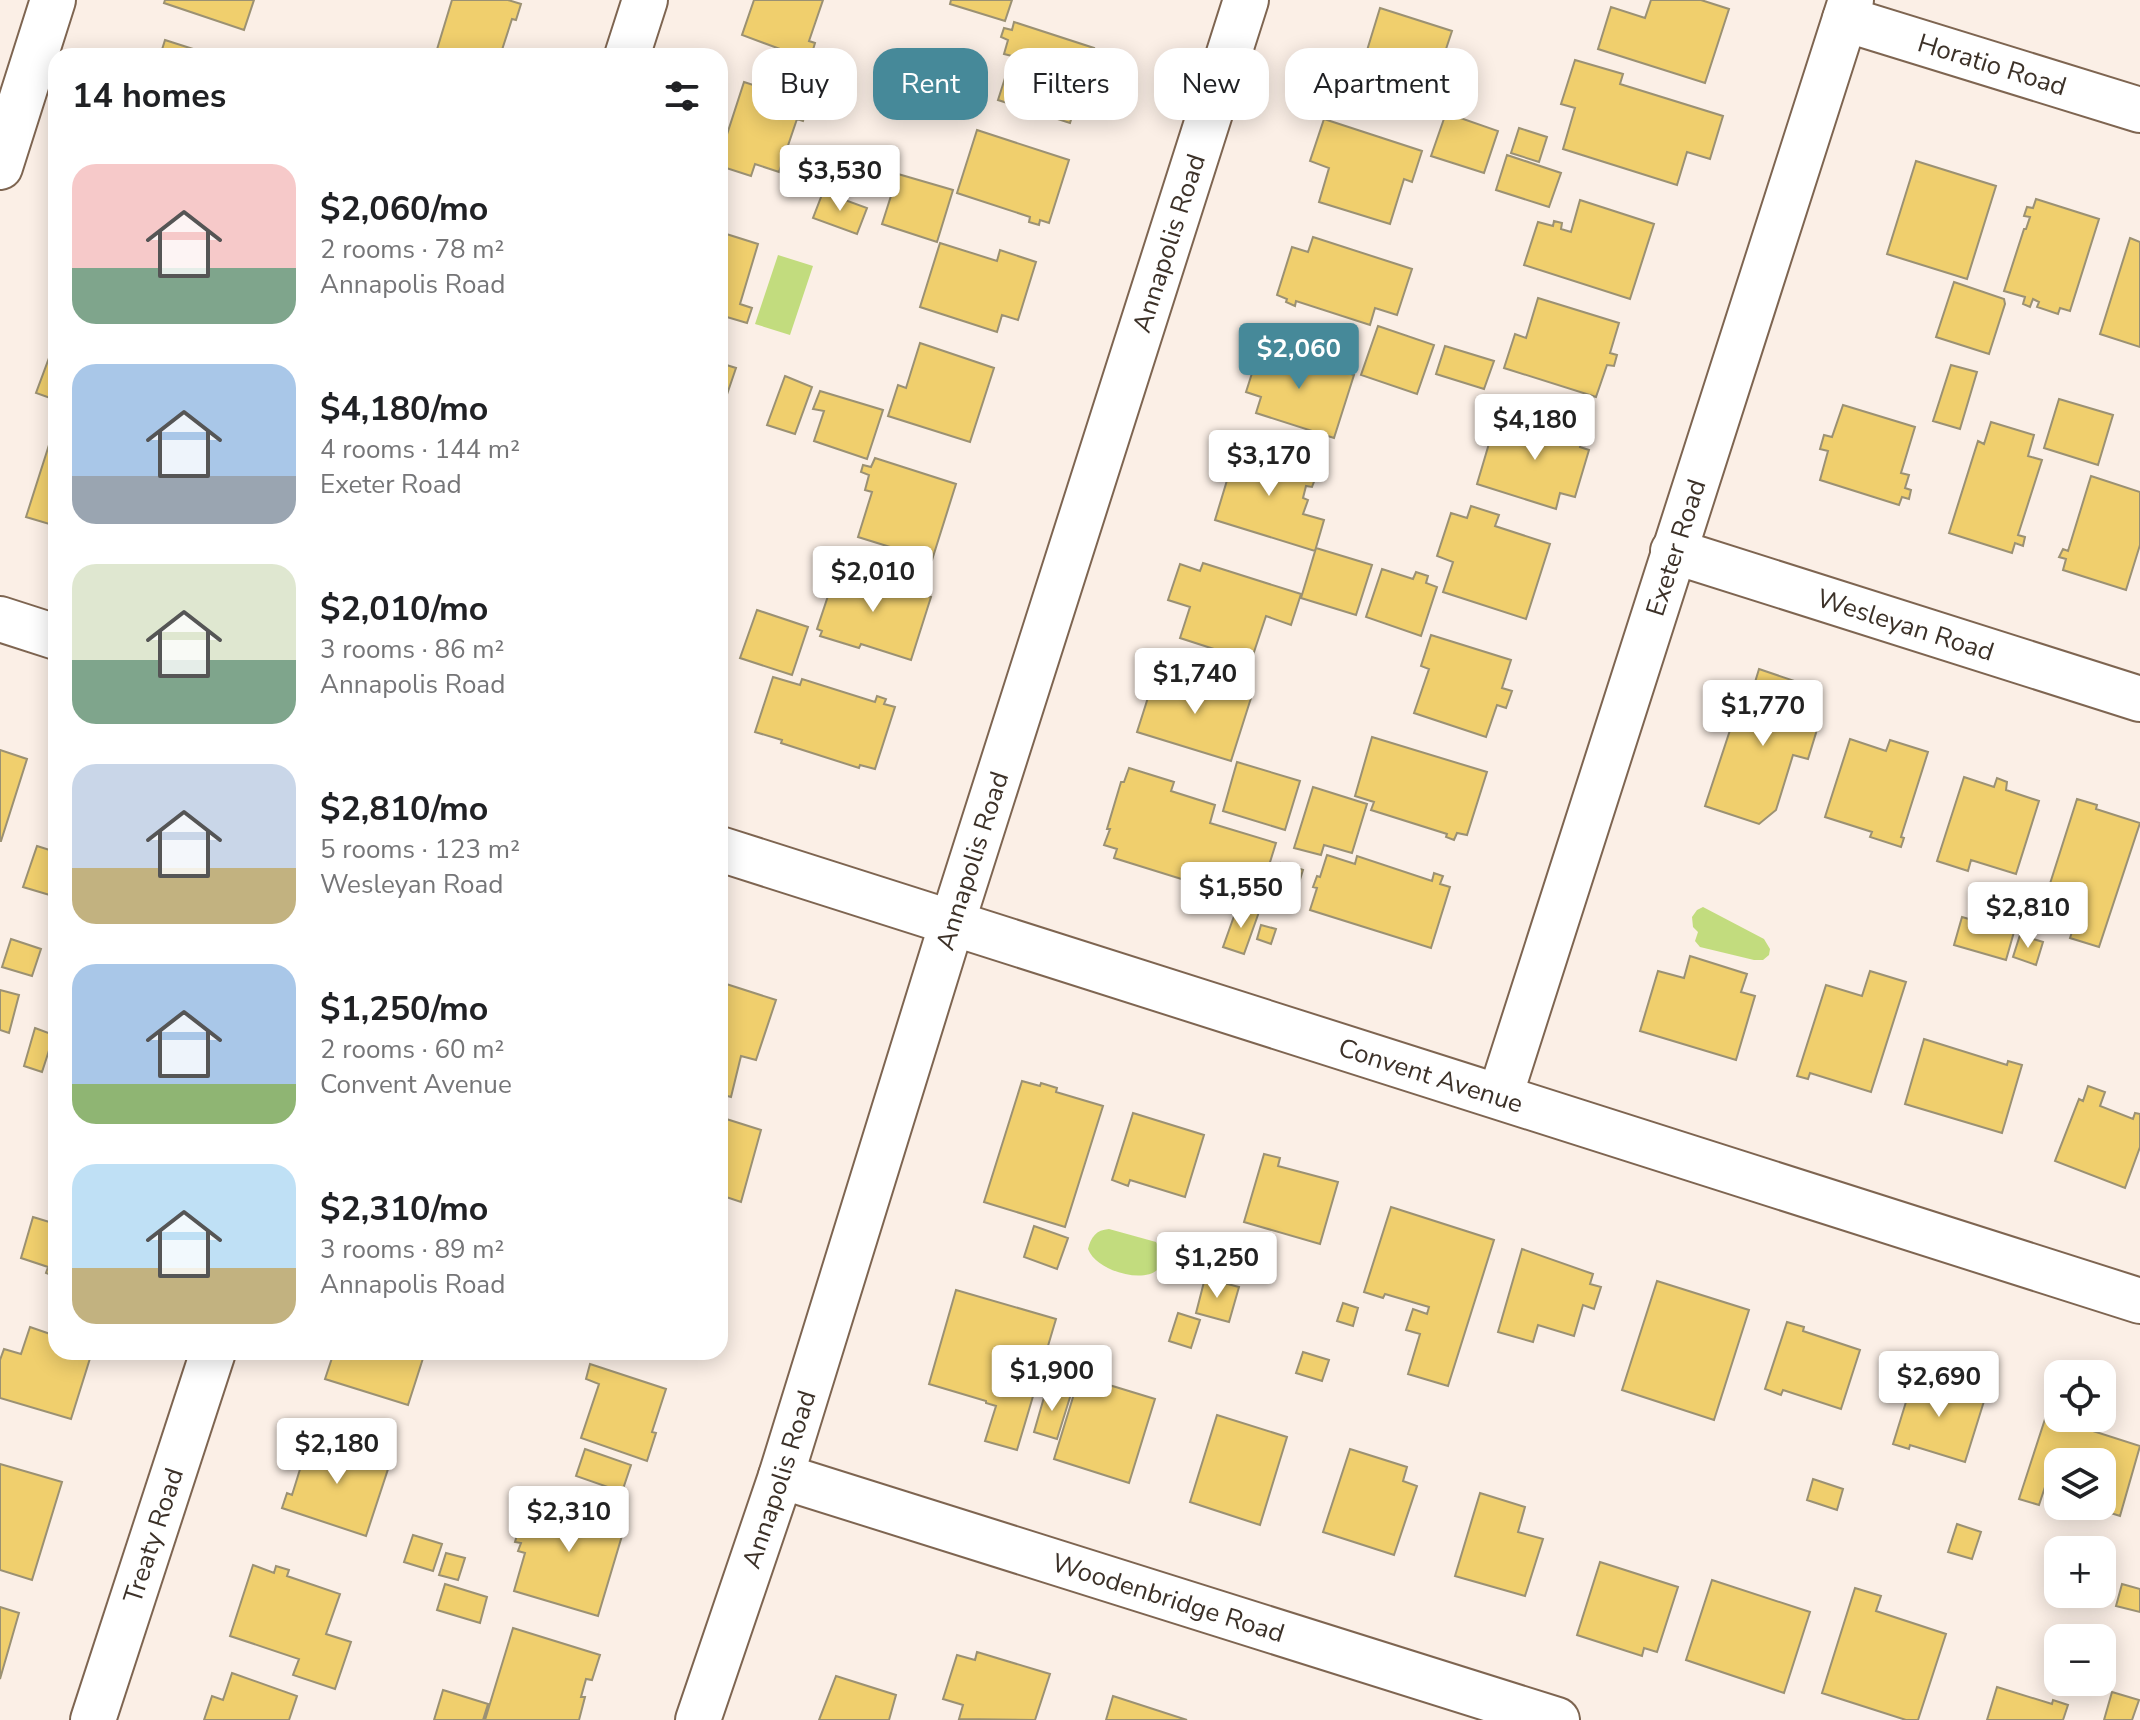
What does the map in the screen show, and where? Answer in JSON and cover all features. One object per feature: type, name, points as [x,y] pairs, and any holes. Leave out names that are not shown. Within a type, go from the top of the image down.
[{"type":"street","points":[[0,167],[53,0]]},
{"type":"street","points":[[630,48],[645,0]]},
{"type":"street","name":"Annapolis Road","points":[[698,1720],[781,1476],[952,923],[1246,0]]},
{"type":"street","name":"Horatio Road","points":[[1848,10],[2140,110]]},
{"type":"street","name":"Exeter Road","points":[[1500,1096],[1848,10]]},
{"type":"street","name":"Wesleyan Road","points":[[1673,551],[2140,699]]},
{"type":"street","points":[[0,619],[48,634]]},
{"type":"street","name":"Convent Avenue","points":[[728,852],[2140,1301]]},
{"type":"street","name":"Treaty Road","points":[[93,1720],[210,1360]]},
{"type":"street","name":"Woodenbridge Road","points":[[781,1476],[1557,1720]]},
{"type":"shaded area","points":[[778,255],[813,266],[790,335],[755,324]]},
{"type":"shaded area","points":[[1703,907],[1764,939],[1770,949],[1769,955],[1763,960],[1754,960],[1700,947],[1695,941],[1698,932],[1693,927],[1692,917]]},
{"type":"shaded area","points":[[1109,1229],[1156,1242],[1162,1258],[1159,1268],[1150,1274],[1137,1276],[1108,1268],[1096,1260],[1088,1249],[1091,1241],[1097,1233]]},
{"type":"building","points":[[165,0],[254,0],[244,30],[164,3]]},
{"type":"building","points":[[452,0],[508,0],[521,4],[516,20],[512,19],[503,48],[437,48]]},
{"type":"building","points":[[754,0],[823,0],[809,41],[815,43],[814,48],[777,48],[742,35]]},
{"type":"building","points":[[951,0],[1012,0],[1005,21],[950,4]]},
{"type":"building","points":[[1651,0],[1701,0],[1729,9],[1705,83],[1598,49],[1611,7],[1645,18]]},
{"type":"building","points":[[1380,8],[1452,31],[1446,48],[1368,48]]},
{"type":"building","points":[[1014,22],[1094,48],[1006,48],[1008,40],[1001,37],[1004,28],[1012,30]]},
{"type":"building","points":[[165,40],[190,48],[162,48]]},
{"type":"building","points":[[1575,60],[1623,74],[1620,84],[1723,116],[1710,159],[1687,152],[1677,185],[1563,149],[1575,108],[1561,104]]},
{"type":"building","points":[[1004,81],[1004,102],[998,100]]},
{"type":"building","points":[[744,82],[752,85],[752,120],[797,120],[779,172],[755,164],[751,176],[728,169],[728,131]]},
{"type":"building","points":[[1324,120],[1422,151],[1412,182],[1404,179],[1390,224],[1319,202],[1329,168],[1310,161]]},
{"type":"building","points":[[1444,120],[1466,120],[1498,131],[1484,173],[1431,156]]},
{"type":"building","points":[[1519,128],[1547,137],[1539,162],[1511,153]]},
{"type":"building","points":[[977,130],[1069,160],[1049,223],[1040,220],[1039,225],[1029,222],[1030,217],[957,193]]},
{"type":"building","points":[[1507,155],[1561,173],[1549,207],[1496,190]]},
{"type":"building","points":[[1916,161],[1996,186],[1967,279],[1887,254]]},
{"type":"building","points":[[898,174],[953,190],[937,242],[882,224]]},
{"type":"building","points":[[823,192],[867,208],[857,234],[813,218]]},
{"type":"building","points":[[2036,199],[2099,219],[2070,311],[2060,308],[2058,314],[2037,307],[2039,302],[2033,299],[2030,307],[2023,304],[2025,297],[2004,291],[2030,217],[2024,216],[2027,207],[2033,208]]},
{"type":"building","points":[[1580,200],[1654,224],[1630,299],[1524,265],[1538,222],[1553,226],[1554,221],[1562,223],[1561,229],[1571,232]]},
{"type":"building","points":[[728,235],[758,244],[740,304],[752,308],[747,323],[728,317]]},
{"type":"building","points":[[1313,237],[1412,269],[1397,315],[1375,308],[1370,325],[1296,301],[1295,306],[1277,295],[1292,247],[1308,252]]},
{"type":"building","points":[[2130,238],[2140,242],[2140,347],[2100,334]]},
{"type":"building","points":[[940,243],[997,261],[1000,250],[1036,262],[1018,320],[1002,315],[997,332],[920,307]]},
{"type":"building","points":[[1954,282],[2004,299],[1989,354],[1936,337]]},
{"type":"building","points":[[1538,298],[1619,323],[1610,353],[1617,355],[1614,366],[1607,365],[1596,397],[1504,368],[1515,334],[1526,338]]},
{"type":"building","points":[[1378,326],[1434,345],[1417,394],[1361,375]]},
{"type":"building","points":[[920,343],[994,368],[970,442],[888,416],[898,385],[906,388]]},
{"type":"building","points":[[1261,345],[1354,375],[1334,438],[1256,413],[1261,397],[1246,392]]},
{"type":"building","points":[[1445,346],[1494,361],[1484,389],[1436,374]]},
{"type":"building","points":[[48,361],[48,397],[36,393]]},
{"type":"building","points":[[1951,365],[1977,372],[1960,429],[1933,421]]},
{"type":"building","points":[[728,366],[736,368],[728,392]]},
{"type":"building","points":[[785,376],[812,387],[795,434],[767,425]]},
{"type":"building","points":[[820,391],[883,410],[867,459],[814,441],[824,411],[813,409]]},
{"type":"building","points":[[2059,399],[2113,415],[2098,465],[2044,448]]},
{"type":"building","points":[[1843,405],[1915,427],[1901,473],[1909,475],[1905,488],[1911,490],[1909,499],[1902,497],[1899,505],[1820,480],[1828,451],[1820,449],[1824,435],[1832,437]]},
{"type":"building","points":[[1550,416],[1578,426],[1574,438],[1582,440],[1580,447],[1589,450],[1575,497],[1560,493],[1556,509],[1477,484],[1496,420],[1544,435]]},
{"type":"building","points":[[1991,422],[2034,435],[2028,456],[2042,460],[2018,535],[2025,537],[2023,546],[2015,543],[2012,553],[1949,533],[1978,441],[1984,444]]},
{"type":"building","points":[[1238,444],[1313,468],[1309,478],[1315,479],[1312,487],[1306,486],[1303,498],[1308,500],[1303,514],[1324,520],[1315,551],[1215,520]]},
{"type":"building","points":[[48,448],[48,524],[26,517]]},
{"type":"building","points":[[875,458],[956,484],[932,560],[858,537],[872,492],[865,490],[869,475],[861,472],[863,465],[871,467]]},
{"type":"building","points":[[2091,476],[2140,492],[2140,545],[2126,590],[2063,570],[2066,559],[2059,557],[2063,549],[2068,551]]},
{"type":"building","points":[[1471,506],[1499,515],[1495,526],[1550,544],[1526,619],[1443,592],[1453,562],[1437,556],[1451,513],[1467,518]]},
{"type":"building","points":[[1316,548],[1372,565],[1356,615],[1301,598]]},
{"type":"building","points":[[1203,563],[1301,594],[1291,625],[1266,616],[1251,661],[1180,638],[1190,607],[1168,600],[1180,564],[1200,571]]},
{"type":"building","points":[[838,566],[931,597],[911,660],[861,644],[859,648],[820,636],[822,631],[817,629]]},
{"type":"building","points":[[1382,569],[1413,579],[1416,572],[1428,576],[1426,583],[1437,587],[1421,636],[1366,617]]},
{"type":"building","points":[[757,610],[808,627],[792,675],[740,658]]},
{"type":"building","points":[[1431,635],[1511,660],[1502,688],[1512,691],[1506,708],[1497,705],[1486,737],[1414,713],[1429,669],[1421,666]]},
{"type":"building","points":[[1759,669],[1815,688],[1805,718],[1819,723],[1808,759],[1793,755],[1776,810],[1759,824],[1705,806],[1737,709],[1746,712]]},
{"type":"building","points":[[1174,674],[1251,698],[1231,761],[1137,732],[1152,685],[1169,690],[1170,686],[1162,683],[1165,675],[1173,677]]},
{"type":"building","points":[[773,677],[800,685],[802,679],[875,702],[877,696],[886,699],[884,704],[895,707],[875,769],[860,765],[859,768],[755,732]]},
{"type":"building","points":[[1372,737],[1487,772],[1467,835],[1457,833],[1454,840],[1446,837],[1447,834],[1371,810],[1374,802],[1355,796]]},
{"type":"building","points":[[1850,739],[1886,751],[1890,740],[1928,752],[1901,837],[1904,838],[1901,847],[1870,837],[1872,832],[1825,817]]},
{"type":"building","points":[[0,750],[27,759],[1,841],[0,841]]},
{"type":"building","points":[[1237,762],[1300,781],[1285,830],[1223,811]]},
{"type":"building","points":[[1129,768],[1174,782],[1171,791],[1215,805],[1210,823],[1276,843],[1260,894],[1193,874],[1191,882],[1114,858],[1117,849],[1104,845],[1121,782],[1124,782]]},
{"type":"building","points":[[1964,777],[1994,787],[1997,778],[2007,782],[2006,790],[2039,801],[2016,874],[1971,860],[1968,871],[1937,861]]},
{"type":"building","points":[[1313,787],[1367,804],[1352,853],[1324,845],[1321,855],[1294,848]]},
{"type":"building","points":[[2077,799],[2097,805],[2096,809],[2140,823],[2099,947],[2070,938],[2074,926],[2040,915]]},
{"type":"building","points":[[37,846],[48,849],[48,894],[23,887]]},
{"type":"building","points":[[1327,855],[1355,864],[1357,856],[1432,881],[1434,873],[1443,876],[1440,884],[1450,887],[1431,948],[1310,910],[1317,888],[1313,887],[1317,876],[1320,877]]},
{"type":"building","points":[[1281,863],[1303,870],[1294,899],[1271,892]]},
{"type":"building","points":[[1238,905],[1259,912],[1244,954],[1223,947]]},
{"type":"building","points":[[1962,917],[2014,932],[2006,960],[1954,945]]},
{"type":"building","points":[[1261,925],[1276,929],[1271,944],[1257,939]]},
{"type":"building","points":[[2020,935],[2043,942],[2036,965],[2013,957]]},
{"type":"building","points":[[11,939],[41,949],[32,976],[2,967]]},
{"type":"building","points":[[1690,956],[1747,974],[1741,992],[1755,996],[1736,1060],[1640,1031],[1658,971],[1684,978]]},
{"type":"building","points":[[1870,971],[1906,982],[1871,1092],[1810,1073],[1808,1079],[1797,1076],[1826,985],[1862,996]]},
{"type":"building","points":[[728,985],[776,1000],[756,1060],[741,1056],[731,1097],[728,1096]]},
{"type":"building","points":[[0,990],[19,995],[9,1033],[0,1030]]},
{"type":"building","points":[[35,1028],[48,1033],[48,1054],[42,1072],[24,1066]]},
{"type":"building","points":[[1924,1039],[2007,1065],[2008,1061],[2022,1065],[2002,1133],[1905,1104]]},
{"type":"building","points":[[1022,1081],[1040,1086],[1041,1083],[1057,1088],[1056,1092],[1103,1106],[1065,1227],[984,1202]]},
{"type":"building","points":[[2088,1086],[2105,1092],[2100,1106],[2133,1119],[2135,1113],[2140,1114],[2140,1147],[2125,1188],[2055,1161],[2079,1099],[2083,1101]]},
{"type":"building","points":[[1133,1113],[1204,1135],[1185,1197],[1130,1180],[1128,1186],[1112,1180]]},
{"type":"building","points":[[728,1120],[761,1130],[741,1202],[728,1198]]},
{"type":"building","points":[[1264,1154],[1280,1158],[1278,1166],[1338,1182],[1320,1244],[1244,1222]]},
{"type":"building","points":[[1391,1207],[1494,1240],[1448,1386],[1408,1374],[1420,1334],[1406,1330],[1413,1309],[1427,1314],[1429,1307],[1385,1294],[1383,1298],[1364,1292]]},
{"type":"building","points":[[33,1217],[48,1222],[48,1267],[21,1258]]},
{"type":"building","points":[[1034,1226],[1068,1238],[1057,1269],[1024,1257]]},
{"type":"building","points":[[1522,1249],[1593,1274],[1590,1284],[1601,1287],[1594,1309],[1583,1305],[1574,1336],[1538,1325],[1533,1342],[1498,1332]]},
{"type":"building","points":[[1205,1278],[1239,1287],[1229,1322],[1196,1313]]},
{"type":"building","points":[[1657,1281],[1749,1310],[1714,1420],[1622,1390]]},
{"type":"building","points":[[956,1290],[1056,1319],[1017,1450],[985,1441],[996,1406],[929,1384]]},
{"type":"building","points":[[1343,1303],[1358,1308],[1353,1326],[1337,1321]]},
{"type":"building","points":[[1178,1313],[1200,1320],[1191,1348],[1169,1341]]},
{"type":"building","points":[[1787,1322],[1804,1327],[1803,1331],[1860,1350],[1841,1409],[1783,1390],[1781,1395],[1765,1389]]},
{"type":"building","points":[[30,1327],[48,1333],[48,1360],[89,1360],[71,1419],[0,1398],[0,1360],[4,1349],[21,1354]]},
{"type":"building","points":[[1303,1352],[1329,1360],[1322,1381],[1296,1373]]},
{"type":"building","points":[[331,1360],[422,1360],[408,1405],[325,1379]]},
{"type":"building","points":[[590,1364],[666,1389],[652,1432],[656,1433],[647,1461],[581,1438],[599,1384],[586,1379]]},
{"type":"building","points":[[1914,1376],[1985,1398],[1965,1462],[1910,1445],[1909,1449],[1893,1444]]},
{"type":"building","points":[[1083,1377],[1155,1399],[1129,1483],[1054,1459],[1074,1394],[1078,1395]]},
{"type":"building","points":[[1047,1387],[1071,1394],[1057,1439],[1034,1432]]},
{"type":"building","points":[[1217,1415],[1287,1437],[1260,1525],[1190,1502]]},
{"type":"building","points":[[2044,1422],[2044,1432],[2096,1432],[2140,1446],[2120,1516],[2116,1515],[2116,1448],[2044,1448],[2044,1490],[2039,1505],[2019,1499]]},
{"type":"building","points":[[311,1434],[371,1454],[370,1459],[389,1466],[366,1536],[282,1508],[287,1493],[292,1495]]},
{"type":"building","points":[[585,1449],[631,1465],[622,1492],[576,1476]]},
{"type":"building","points":[[1350,1449],[1407,1467],[1403,1481],[1417,1486],[1394,1555],[1323,1532]]},
{"type":"building","points":[[0,1464],[62,1482],[32,1580],[0,1570]]},
{"type":"building","points":[[1813,1479],[1843,1489],[1837,1510],[1807,1500]]},
{"type":"building","points":[[1480,1493],[1525,1507],[1518,1532],[1543,1539],[1525,1596],[1455,1576]]},
{"type":"building","points":[[543,1494],[627,1519],[598,1616],[514,1591],[525,1553],[518,1551],[521,1543],[515,1542],[522,1518],[534,1521]]},
{"type":"building","points":[[1957,1524],[1981,1532],[1972,1559],[1948,1552]]},
{"type":"building","points":[[413,1535],[442,1544],[433,1571],[404,1562]]},
{"type":"building","points":[[446,1553],[465,1558],[458,1580],[439,1575]]},
{"type":"building","points":[[1600,1562],[1678,1587],[1657,1652],[1644,1648],[1642,1656],[1577,1635]]},
{"type":"building","points":[[253,1565],[274,1573],[276,1566],[289,1570],[287,1576],[340,1594],[326,1634],[351,1642],[335,1689],[293,1675],[299,1659],[230,1636]]},
{"type":"building","points":[[1712,1580],[1810,1612],[1784,1693],[1686,1660]]},
{"type":"building","points":[[445,1584],[487,1597],[480,1623],[437,1610]]},
{"type":"building","points":[[2122,1584],[2140,1589],[2140,1612],[2116,1606]]},
{"type":"building","points":[[1855,1588],[1881,1596],[1876,1611],[1946,1634],[1918,1720],[1906,1720],[1822,1693]]},
{"type":"building","points":[[0,1607],[19,1613],[0,1679]]},
{"type":"building","points":[[513,1628],[600,1655],[592,1680],[586,1679],[579,1720],[485,1720]]},
{"type":"building","points":[[977,1652],[1050,1674],[1035,1720],[959,1719],[963,1705],[943,1699],[957,1655],[975,1660]]},
{"type":"building","points":[[232,1673],[297,1696],[289,1720],[204,1720],[212,1696],[223,1700]]},
{"type":"building","points":[[836,1676],[896,1695],[889,1720],[819,1720]]},
{"type":"building","points":[[1997,1687],[2052,1704],[2053,1700],[2068,1705],[2063,1720],[1987,1720]]},
{"type":"building","points":[[443,1690],[488,1704],[483,1720],[434,1720]]},
{"type":"building","points":[[2116,1693],[2139,1700],[2132,1720],[2104,1720],[2111,1696],[2116,1696]]},
{"type":"building","points":[[1113,1696],[1187,1720],[1106,1720]]}]
